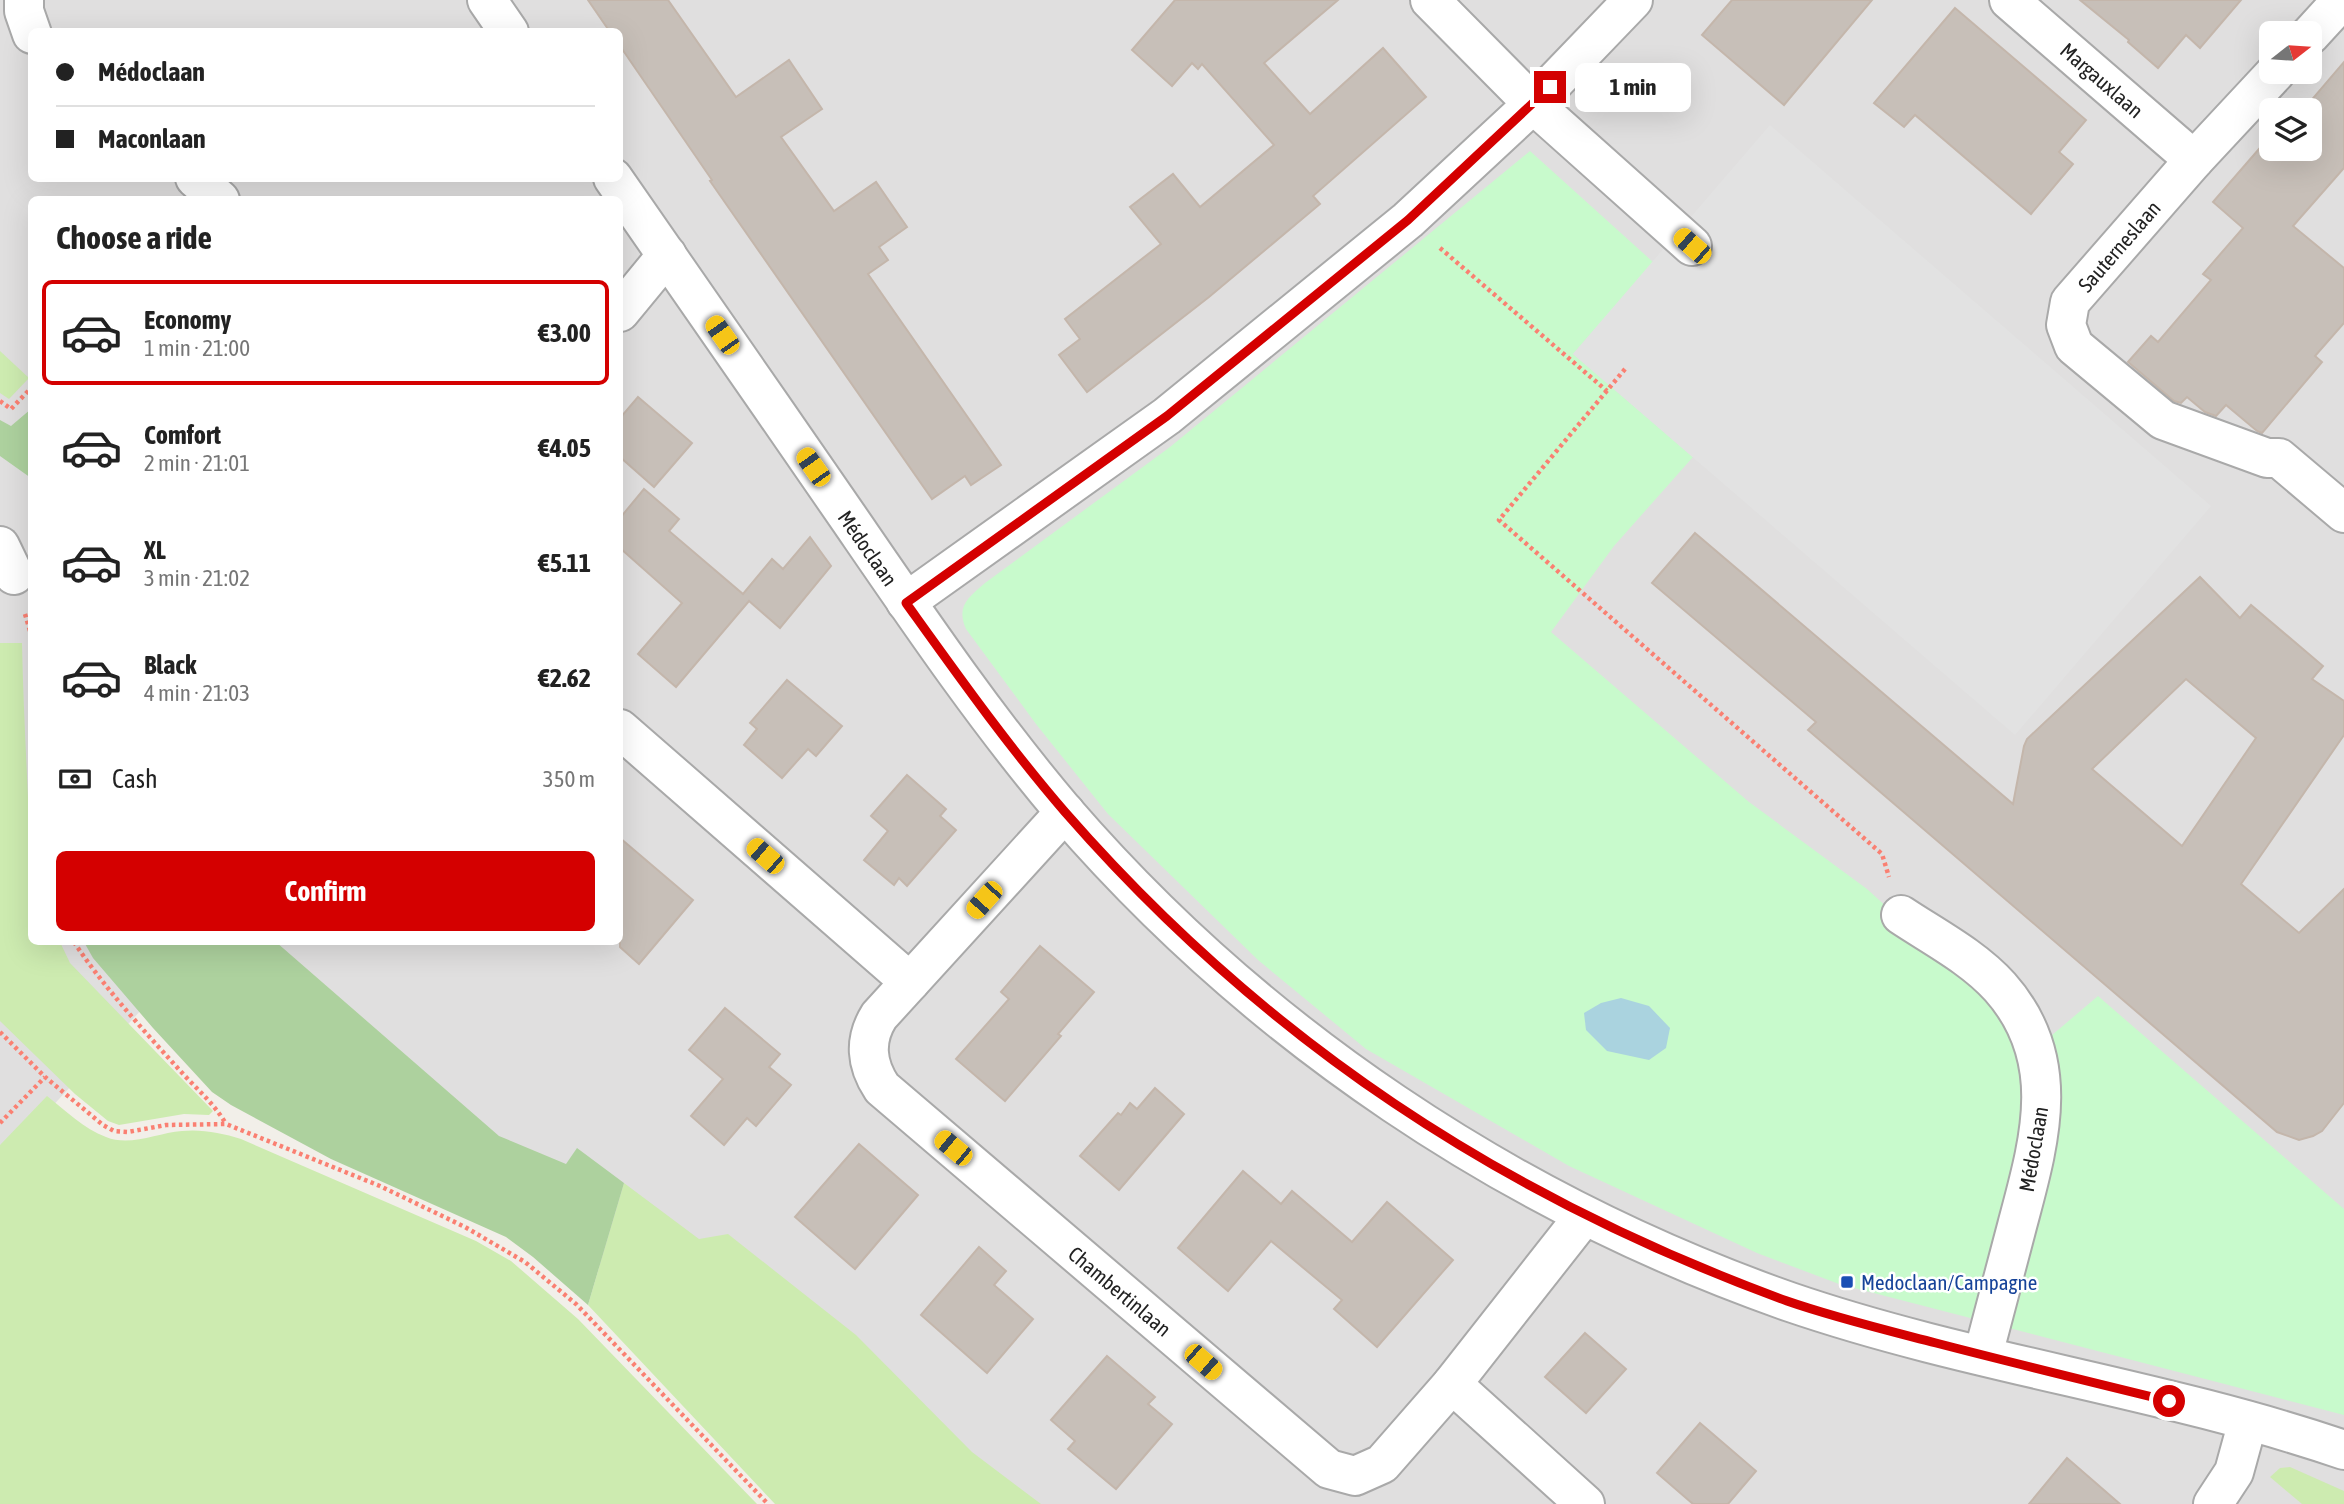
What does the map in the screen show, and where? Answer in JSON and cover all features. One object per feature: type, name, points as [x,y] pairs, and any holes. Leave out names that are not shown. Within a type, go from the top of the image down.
[{"type":"street","points":[[24,0],[24,11],[30,28]]},
{"type":"street","points":[[487,0],[506,28]]},
{"type":"street","points":[[1430,0],[1533,104],[1692,246]]},
{"type":"street","points":[[906,603],[1167,416],[1408,220],[1533,104],[1633,0]]},
{"type":"street","name":"Margauxlaan","points":[[2009,0],[2194,160]]},
{"type":"street","points":[[2322,21],[2342,0]]},
{"type":"street","name":"Sauterneslaan","points":[[2265,84],[2194,160],[2070,302],[2066,326],[2074,346],[2163,420],[2267,457],[2279,458],[2344,513]]},
{"type":"street","points":[[200,182],[215,196]]},
{"type":"street","name":"Médoclaan","points":[[616,182],[988,718],[1065,812],[1150,904],[1231,980],[1318,1051],[1430,1127],[1515,1179],[1584,1216],[1647,1245],[1789,1301],[1983,1355],[2248,1421],[2344,1450]]},
{"type":"street","points":[[623,308],[667,255]]},
{"type":"street","points":[[623,732],[910,982]]},
{"type":"street","name":"Chambertinlaan","points":[[1065,812],[879,1016],[870,1033],[867,1054],[870,1066],[882,1088],[1329,1469],[1355,1476],[1382,1464],[1452,1384],[1584,1216]]},
{"type":"street","name":"Médoclaan","points":[[1900,915],[1979,968],[2000,987],[2024,1022],[2036,1057],[2042,1106],[2036,1155],[1983,1355]]},
{"type":"street","points":[[1452,1384],[1586,1504]]},
{"type":"street","points":[[2213,1504],[2234,1472],[2248,1421]]},
{"type":"path","points":[[1408,220],[1607,391]]},
{"type":"path","points":[[1625,369],[1499,520],[1882,853],[1900,915]]},
{"type":"path","points":[[0,401],[11,409],[28,391]]},
{"type":"path","points":[[76,945],[87,962],[217,1108],[226,1124]]},
{"type":"path","points":[[0,1032],[45,1077],[103,1125],[114,1130],[128,1132],[166,1125],[226,1124],[380,1186],[465,1227],[525,1262],[576,1304],[768,1504]]},
{"type":"path","points":[[0,1123],[45,1077]]},
{"type":"shaded area","points":[[0,0],[2344,0],[2344,1504],[1020,1504],[142,1009],[0,1163]]},
{"type":"shaded area","points":[[1770,125],[2211,506],[2015,735],[1573,354]]},
{"type":"green space","points":[[1530,151],[1653,262],[1573,354],[1693,457],[1614,546],[1551,632],[1749,802],[1867,889],[1986,997],[2025,1058],[2098,996],[2344,1209],[2344,1415],[1839,1284],[1757,1253],[1569,1166],[1366,1049],[1258,960],[1108,814],[1036,724],[966,629],[962,614],[965,603],[985,583],[1170,447]]},
{"type":"green space","points":[[0,351],[28,379],[9,399],[0,393]]},
{"type":"green space","points":[[28,412],[28,476],[0,456],[0,420],[11,426]]},
{"type":"green space","points":[[0,643],[22,643],[28,792],[28,945],[61,945],[70,963],[213,1111],[209,1115],[184,1114],[119,1125],[108,1121],[75,1094],[0,1021]]},
{"type":"green space","points":[[86,945],[279,945],[499,1136],[566,1164],[577,1148],[624,1183],[588,1305],[506,1237],[331,1159],[212,1092],[93,958]]},
{"type":"green space","points":[[47,1096],[90,1129],[115,1140],[134,1140],[189,1131],[212,1132],[241,1139],[476,1241],[511,1261],[578,1319],[757,1504],[0,1504],[0,1145]]},
{"type":"green space","points":[[624,1183],[699,1239],[728,1234],[856,1335],[972,1452],[1041,1504],[775,1504],[588,1305]]},
{"type":"green space","points":[[2290,1467],[2344,1491],[2344,1504],[2302,1504],[2270,1477],[2280,1468]]},
{"type":"water","points":[[1621,998],[1649,1006],[1670,1028],[1666,1048],[1649,1060],[1607,1051],[1586,1030],[1584,1013],[1601,1003]]},
{"type":"building","points":[[588,0],[668,0],[736,97],[789,60],[822,109],[781,137],[834,211],[876,182],[907,227],[879,247],[888,260],[868,274],[1001,465],[971,485],[965,476],[932,499],[710,181],[712,180],[623,50],[623,28],[607,28]]},
{"type":"building","points":[[1175,0],[1338,0],[1264,63],[1310,114],[1383,48],[1426,97],[1313,196],[1320,204],[1209,297],[1087,392],[1059,355],[1080,339],[1065,319],[1161,244],[1130,207],[1173,174],[1200,207],[1274,145],[1202,64],[1198,69],[1192,63],[1172,86],[1132,50]]},
{"type":"building","points":[[1732,0],[1872,0],[1784,105],[1702,35]]},
{"type":"building","points":[[2080,0],[2241,0],[2200,48],[2186,35],[2158,68]]},
{"type":"building","points":[[1955,8],[2086,120],[2059,152],[2073,164],[2031,214],[1915,115],[1904,127],[1874,103]]},
{"type":"building","points":[[2344,62],[2344,168],[2293,226],[2344,268],[2344,323],[2315,356],[2322,362],[2262,433],[2226,405],[2216,416],[2205,412],[2187,397],[2181,403],[2174,401],[2128,362],[2151,336],[2158,342],[2211,280],[2203,274],[2243,228],[2213,202],[2259,149],[2259,161],[2322,161],[2322,98],[2313,98]]},
{"type":"building","points":[[638,397],[692,443],[654,487],[623,460],[623,414]]},
{"type":"building","points":[[644,489],[679,519],[669,531],[743,594],[772,559],[783,569],[810,537],[831,566],[780,628],[749,601],[676,687],[638,654],[682,603],[623,551],[623,514]]},
{"type":"building","points":[[1695,533],[2013,804],[2027,739],[2200,577],[2240,618],[2251,605],[2323,666],[2312,679],[2344,701],[2344,735],[2241,884],[2299,933],[2344,889],[2344,1103],[2322,1131],[2313,1136],[2299,1140],[2277,1132],[1808,730],[1816,722],[1652,583]],"holes":[[[2186,679],[2256,738],[2182,846],[2092,769]]]},
{"type":"building","points":[[787,680],[842,726],[816,756],[808,749],[782,778],[744,745],[757,729],[750,723]]},
{"type":"building","points":[[907,775],[946,809],[940,816],[956,830],[907,886],[899,878],[894,885],[864,860],[888,831],[871,816]]},
{"type":"building","points":[[623,841],[693,900],[639,964],[620,947],[623,945]]},
{"type":"building","points":[[1040,946],[1094,992],[1058,1034],[1061,1036],[1005,1101],[956,1059],[1009,999],[1001,992]]},
{"type":"building","points":[[725,1008],[780,1054],[769,1067],[791,1085],[756,1126],[747,1118],[724,1145],[691,1116],[723,1079],[689,1050]]},
{"type":"building","points":[[1155,1088],[1184,1114],[1119,1190],[1080,1156],[1118,1113],[1121,1115],[1130,1103],[1137,1109]]},
{"type":"building","points":[[859,1144],[918,1195],[855,1269],[795,1217]]},
{"type":"building","points":[[1243,1171],[1281,1204],[1292,1191],[1352,1242],[1387,1202],[1453,1260],[1377,1347],[1334,1309],[1342,1300],[1271,1241],[1228,1291],[1178,1248]]},
{"type":"building","points":[[979,1247],[1006,1271],[994,1285],[1033,1319],[987,1373],[921,1315]]},
{"type":"building","points":[[1585,1333],[1626,1369],[1586,1413],[1545,1377]]},
{"type":"building","points":[[1107,1356],[1155,1397],[1148,1404],[1172,1424],[1116,1489],[1068,1449],[1075,1441],[1051,1420]]},
{"type":"building","points":[[1700,1423],[1756,1471],[1728,1504],[1693,1504],[1657,1473]]},
{"type":"building","points":[[2067,1458],[2120,1504],[2029,1504]]},
{"type":"place","name":"Medoclaan/Campagne","points":[[1847,1282]]},
{"type":"route","points":[[1550,87],[1408,220],[1167,416],[906,603],[988,718],[1065,812],[1150,904],[1231,980],[1318,1051],[1430,1127],[1515,1179],[1584,1216],[1647,1245],[1789,1301],[1919,1339],[2169,1401]]}]
